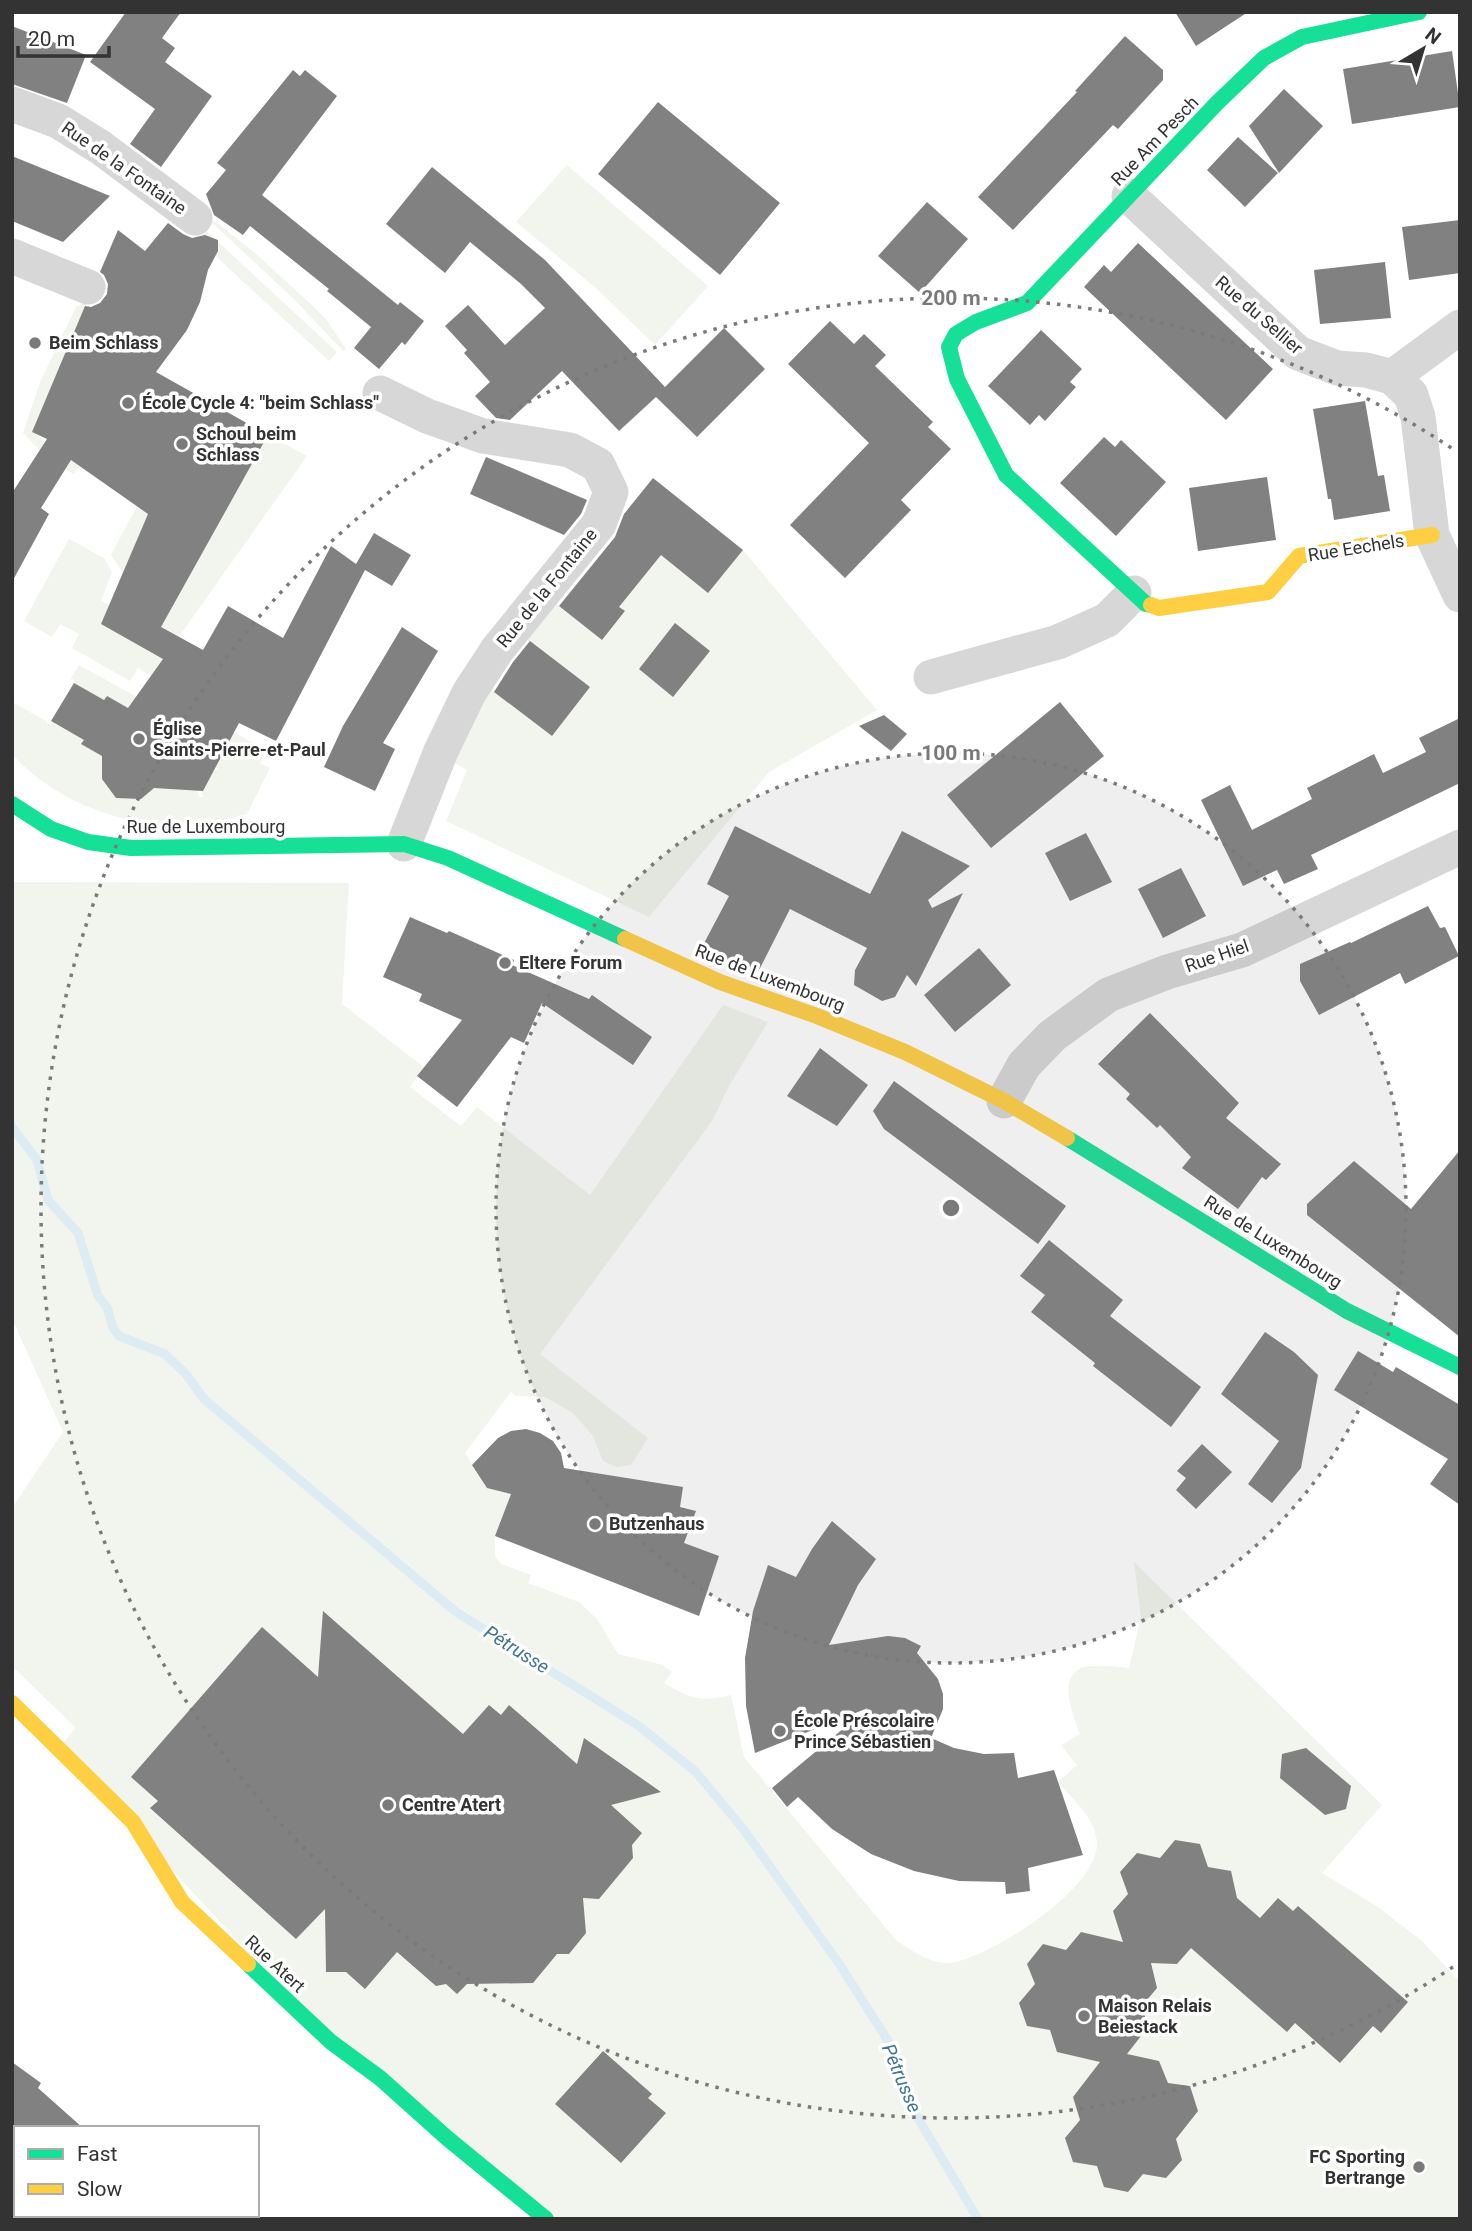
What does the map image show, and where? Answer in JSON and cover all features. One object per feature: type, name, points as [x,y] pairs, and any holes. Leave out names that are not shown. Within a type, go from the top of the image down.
[{"type":"street","name":"Rue Am Pesch","points":[[949,346],[956,334],[976,322],[1027,303],[1217,103],[1264,58],[1302,37],[1419,12]]},
{"type":"street","name":"Rue de la Fontaine","points":[[12,104],[58,121],[100,147],[195,218]]},
{"type":"street","name":"Rue du Sellier","points":[[1129,196],[1298,353],[1338,368],[1366,370],[1392,377]]},
{"type":"street","points":[[12,256],[88,287]]},
{"type":"street","points":[[1460,327],[1392,377],[1411,395],[1418,417],[1432,535],[1460,595]]},
{"type":"street","name":"Rue Eechels","points":[[949,346],[957,379],[1006,475],[1146,604],[1159,608],[1268,592],[1299,556],[1432,535]]},
{"type":"street","name":"Rue de la Fontaine","points":[[380,393],[427,416],[483,436],[570,450],[598,465],[611,492],[600,524],[497,650],[470,693],[441,751],[404,844]]},
{"type":"street","points":[[932,677],[1058,642],[1107,620],[1134,593]]},
{"type":"street","name":"Rue de Luxembourg","points":[[12,804],[51,829],[88,842],[131,848],[404,844],[449,858],[720,982],[817,1016],[905,1052],[1004,1101],[1121,1170],[1347,1311],[1460,1367]]},
{"type":"street","name":"Rue Hiel","points":[[1004,1101],[1024,1065],[1052,1036],[1108,995],[1167,972],[1242,950],[1460,847]]},
{"type":"street","name":"Rue Atert","points":[[12,1703],[133,1822],[181,1902],[331,2042],[380,2078],[447,2138],[546,2219]]},
{"type":"shaded area","points":[[567,165],[708,286],[655,345],[596,288],[516,222]]},
{"type":"shaded area","points":[[208,219],[220,225],[255,253],[316,309],[346,349],[343,351],[296,301]]},
{"type":"shaded area","points":[[203,228],[337,352],[329,361],[195,237]]},
{"type":"shaded area","points":[[87,302],[32,432],[80,466],[74,474],[53,464],[23,433],[41,380],[76,307]]},
{"type":"shaded area","points":[[268,435],[307,456],[151,676],[138,668],[130,681],[72,648],[79,634],[60,624],[52,637],[24,621],[69,539],[104,558],[112,572],[101,601],[109,605],[147,650]]},
{"type":"shaded area","points":[[137,506],[148,514],[123,573],[111,555]]},
{"type":"shaded area","points":[[743,550],[877,710],[769,772],[649,917],[446,821],[467,770],[453,762],[489,688],[552,736],[590,687],[526,639],[554,602],[602,640],[625,612],[619,607],[661,555],[708,592]]},
{"type":"shaded area","points":[[79,665],[137,697],[135,717],[109,697],[104,700],[75,684],[74,679],[70,680]]},
{"type":"shaded area","points":[[12,702],[48,724],[53,723],[84,740],[82,744],[113,756],[108,787],[110,790],[197,789],[199,797],[203,797],[202,792],[214,770],[218,769],[215,765],[234,732],[267,751],[260,763],[270,768],[247,814],[183,825],[136,821],[90,807],[68,797],[29,771],[12,754]]},
{"type":"shaded area","points":[[12,882],[349,883],[342,1004],[424,1067],[410,1087],[461,1126],[477,1107],[590,1195],[723,1005],[768,1022],[730,1084],[712,1121],[540,1354],[648,1438],[631,1465],[617,1467],[603,1461],[593,1436],[573,1413],[545,1397],[516,1396],[511,1392],[465,1453],[487,1488],[511,1494],[495,1536],[495,1556],[501,1564],[531,1575],[528,1583],[579,1602],[597,1619],[618,1654],[663,1665],[672,1672],[664,1683],[696,1698],[712,1699],[731,1695],[744,1757],[896,1940],[924,1957],[947,1963],[994,1946],[1041,1917],[1081,1880],[1093,1861],[1097,1843],[1093,1825],[1058,1782],[1077,1765],[1061,1745],[1080,1734],[1070,1704],[1069,1683],[1080,1669],[1091,1666],[1129,1668],[1141,1617],[1134,1562],[1382,1805],[1322,1873],[1378,1907],[1422,1941],[1460,1982],[1460,2219],[546,2219],[331,2042],[59,1747],[76,1728],[12,1666],[12,1508],[63,1432],[14,1323],[12,1307]]},
{"type":"building","points":[[126,12],[181,12],[162,38],[175,48],[165,62],[212,96],[161,167],[130,144],[155,109],[90,62]]},
{"type":"building","points":[[1175,12],[1248,12],[1196,46]]},
{"type":"building","points":[[12,26],[86,55],[67,103],[12,84]]},
{"type":"building","points":[[1125,36],[1163,70],[1163,80],[1118,129],[1113,125],[1013,230],[978,197],[1077,92],[1075,91]]},
{"type":"building","points":[[1452,51],[1460,107],[1352,124],[1343,69]]},
{"type":"building","points":[[293,70],[300,76],[305,70],[337,96],[262,195],[398,305],[400,302],[424,321],[405,345],[402,342],[379,369],[354,348],[371,327],[327,291],[329,289],[250,226],[243,235],[214,215],[206,194],[226,170],[217,163]]},
{"type":"building","points":[[1284,89],[1323,126],[1279,173],[1249,126]]},
{"type":"building","points":[[658,102],[780,203],[720,275],[598,174]]},
{"type":"building","points":[[1238,137],[1278,173],[1245,207],[1207,170]]},
{"type":"building","points":[[12,156],[110,196],[63,242],[12,221]]},
{"type":"building","points":[[432,167],[545,260],[665,387],[724,328],[765,369],[697,437],[656,397],[619,431],[562,371],[510,420],[496,418],[475,396],[490,382],[464,353],[467,350],[445,326],[468,305],[505,345],[545,308],[521,284],[470,242],[445,273],[386,224]]},
{"type":"building","points":[[927,202],[968,239],[920,293],[878,256]]},
{"type":"building","points":[[1460,220],[1460,273],[1409,280],[1402,227]]},
{"type":"building","points":[[168,223],[192,238],[205,235],[218,240],[218,251],[208,270],[200,302],[187,330],[156,372],[268,435],[161,627],[203,650],[228,606],[283,638],[331,546],[356,564],[374,533],[411,555],[392,586],[365,570],[276,741],[239,723],[203,791],[154,788],[141,799],[116,798],[102,779],[102,756],[81,744],[84,740],[51,721],[74,683],[104,700],[107,696],[128,708],[163,659],[101,624],[148,514],[71,460],[41,508],[49,514],[12,582],[12,493],[47,439],[32,432],[85,306],[91,307],[100,303],[107,294],[108,284],[100,272],[118,230],[145,251]]},
{"type":"building","points":[[1138,243],[1273,369],[1226,420],[1084,287],[1104,265],[1111,272]]},
{"type":"building","points":[[1385,262],[1391,318],[1320,324],[1314,270]]},
{"type":"building","points":[[830,321],[854,344],[864,334],[886,355],[875,366],[933,422],[928,427],[951,449],[901,500],[911,510],[845,578],[790,525],[869,443],[788,364]]},
{"type":"building","points":[[1041,330],[1082,369],[1070,382],[1076,387],[1045,421],[1039,415],[1030,425],[988,386]]},
{"type":"building","points":[[1365,401],[1378,476],[1384,475],[1390,511],[1334,520],[1313,409]]},
{"type":"building","points":[[1104,437],[1115,447],[1121,440],[1166,482],[1116,536],[1060,483]]},
{"type":"building","points":[[486,457],[587,500],[581,514],[564,535],[470,494]]},
{"type":"building","points":[[1267,477],[1276,540],[1198,551],[1189,488]]},
{"type":"building","points":[[653,478],[743,550],[708,593],[661,555],[619,607],[625,611],[602,640],[559,606],[615,537],[624,514]]},
{"type":"building","points":[[675,623],[710,651],[673,697],[639,669]]},
{"type":"building","points":[[402,627],[438,651],[383,743],[395,749],[375,791],[324,767],[343,726]]},
{"type":"building","points":[[530,641],[590,687],[552,736],[494,692]]},
{"type":"building","points":[[1060,702],[1104,756],[991,848],[947,795]]},
{"type":"building","points":[[884,715],[907,734],[891,751],[859,726]]},
{"type":"building","points":[[1460,718],[1460,783],[1311,855],[1318,869],[1284,884],[1277,870],[1243,886],[1201,800],[1230,785],[1252,830],[1312,799],[1307,788],[1374,754],[1383,773],[1426,752],[1419,738]]},
{"type":"building","points":[[735,826],[870,894],[902,831],[970,866],[928,900],[932,908],[963,893],[916,986],[907,975],[895,997],[882,1001],[854,985],[855,970],[867,948],[790,909],[758,972],[702,947],[729,896],[707,884]]},
{"type":"building","points":[[1086,833],[1112,882],[1070,901],[1045,853]]},
{"type":"building","points":[[1181,868],[1206,916],[1163,938],[1138,889]]},
{"type":"building","points":[[1428,906],[1440,928],[1445,927],[1459,956],[1405,984],[1400,973],[1319,1015],[1300,981],[1300,964]]},
{"type":"building","points":[[410,917],[514,960],[512,965],[589,999],[592,995],[652,1037],[633,1065],[542,1003],[524,1043],[511,1037],[457,1107],[417,1076],[462,1020],[419,1001],[422,994],[383,977]]},
{"type":"building","points":[[979,948],[1011,985],[955,1032],[924,995]]},
{"type":"building","points":[[1150,1013],[1239,1103],[1226,1118],[1281,1164],[1266,1180],[1262,1177],[1238,1209],[1182,1168],[1191,1157],[1160,1125],[1157,1128],[1126,1099],[1130,1094],[1098,1064]]},
{"type":"building","points":[[820,1048],[868,1085],[837,1126],[787,1096]]},
{"type":"building","points":[[894,1081],[1066,1206],[1038,1244],[884,1129],[873,1111]]},
{"type":"building","points":[[1460,1150],[1460,1337],[1307,1215],[1307,1204],[1354,1161],[1411,1209]]},
{"type":"building","points":[[1049,1240],[1123,1300],[1110,1316],[1201,1387],[1171,1427],[1093,1366],[1095,1363],[1031,1312],[1045,1295],[1020,1276]]},
{"type":"building","points":[[1265,1332],[1294,1352],[1318,1375],[1301,1468],[1272,1503],[1248,1484],[1279,1441],[1221,1394]]},
{"type":"building","points":[[1358,1351],[1393,1372],[1396,1367],[1460,1405],[1460,1505],[1430,1484],[1448,1459],[1334,1390]]},
{"type":"building","name":"Butzenhaus","points":[[526,1429],[553,1441],[561,1453],[564,1468],[683,1487],[680,1507],[696,1511],[684,1543],[719,1556],[699,1616],[495,1536],[511,1494],[487,1488],[472,1465],[498,1438],[511,1431]]},
{"type":"building","points":[[1202,1444],[1232,1472],[1196,1509],[1176,1490],[1186,1478],[1177,1471]]},
{"type":"building","points":[[832,1521],[876,1559],[858,1585],[829,1645],[888,1636],[905,1638],[921,1646],[917,1653],[938,1679],[943,1694],[943,1709],[931,1738],[954,1748],[984,1754],[1014,1753],[1018,1778],[1054,1770],[1083,1855],[1028,1868],[1030,1891],[1006,1894],[1005,1882],[959,1881],[914,1871],[871,1854],[832,1829],[798,1797],[787,1807],[772,1788],[868,1708],[755,1753],[746,1706],[745,1658],[753,1611],[768,1565],[796,1577]]},
{"type":"building","name":"Centre Atert","points":[[323,1611],[463,1734],[489,1705],[501,1715],[509,1705],[577,1764],[584,1738],[661,1792],[611,1805],[642,1833],[632,1845],[633,1858],[599,1899],[583,1898],[586,1933],[569,1954],[557,1954],[533,1983],[467,1984],[457,1994],[446,1984],[436,1986],[397,1952],[365,1989],[346,1972],[326,1972],[325,1909],[296,1939],[150,1808],[158,1801],[131,1777],[262,1627],[318,1677]]},
{"type":"building","points":[[1306,1748],[1351,1786],[1346,1809],[1325,1815],[1280,1778],[1282,1754]]},
{"type":"building","name":"Maison Relais Beiestack","points":[[1175,1840],[1200,1844],[1208,1867],[1231,1871],[1237,1898],[1260,1918],[1278,1898],[1293,1911],[1298,1906],[1408,2002],[1381,2033],[1373,2026],[1340,2063],[1295,2023],[1287,2032],[1191,1948],[1177,1964],[1151,1963],[1157,1988],[1142,2006],[1148,2027],[1127,2054],[1159,2061],[1168,2083],[1190,2086],[1198,2111],[1176,2139],[1182,2160],[1166,2178],[1143,2174],[1128,2192],[1104,2187],[1097,2166],[1073,2162],[1065,2138],[1080,2120],[1073,2097],[1100,2062],[1057,2052],[1050,2030],[1027,2026],[1019,2003],[1035,1984],[1027,1964],[1043,1944],[1066,1950],[1081,1932],[1123,1942],[1113,1911],[1128,1894],[1120,1872],[1137,1853],[1160,1858]]},
{"type":"building","points":[[603,2051],[652,2094],[648,2098],[666,2113],[621,2163],[555,2104]]},
{"type":"building","points":[[12,2062],[41,2083],[38,2088],[81,2126],[14,2126],[12,2128]]},
{"type":"waterway","name":"Pétrusse","points":[[12,1127],[37,1160],[48,1200],[78,1233],[98,1296],[107,1307],[113,1328],[119,1336],[165,1354],[186,1374],[204,1399],[456,1612],[639,1726],[696,1772],[744,1830],[840,1965],[895,2052],[912,2108],[978,2219]]},
{"type":"traffic: fast","points":[[1151,605],[1146,604],[1006,475],[957,379],[949,347],[956,334],[976,322],[1027,303],[1217,103],[1264,58],[1302,37],[1419,12]]},
{"type":"traffic: fast","points":[[12,804],[51,829],[88,842],[131,848],[404,844],[448,858],[625,939]]},
{"type":"traffic: fast","points":[[1067,1138],[1347,1311],[1460,1367]]},
{"type":"traffic: fast","points":[[248,1964],[331,2042],[380,2078],[447,2138],[546,2219]]},
{"type":"traffic: slow","points":[[1151,605],[1159,608],[1268,592],[1299,556],[1432,535]]},
{"type":"traffic: slow","points":[[625,939],[720,982],[817,1016],[905,1052],[1004,1101],[1067,1138]]},
{"type":"traffic: slow","points":[[12,1703],[133,1822],[182,1902],[248,1964]]},
{"type":"place","name":"Beim Schlass","points":[[35,343]]},
{"type":"place","name":"École Cycle 4: \"beim Schlass\"","points":[[128,403]]},
{"type":"place","name":"Schoul beim Schlass","points":[[182,444]]},
{"type":"place","name":"Église Saints-Pierre-et-Paul","points":[[139,739]]},
{"type":"place","name":"Eltere Forum","points":[[505,963]]},
{"type":"place","name":"Butzenhaus","points":[[595,1524]]},
{"type":"place","name":"École Préscolaire Prince Sébastien","points":[[780,1731]]},
{"type":"place","name":"Centre Atert","points":[[388,1805]]},
{"type":"place","name":"Maison Relais Beiestack","points":[[1084,2016]]},
{"type":"place","name":"FC Sporting Bertrange","points":[[1419,2167]]}]
